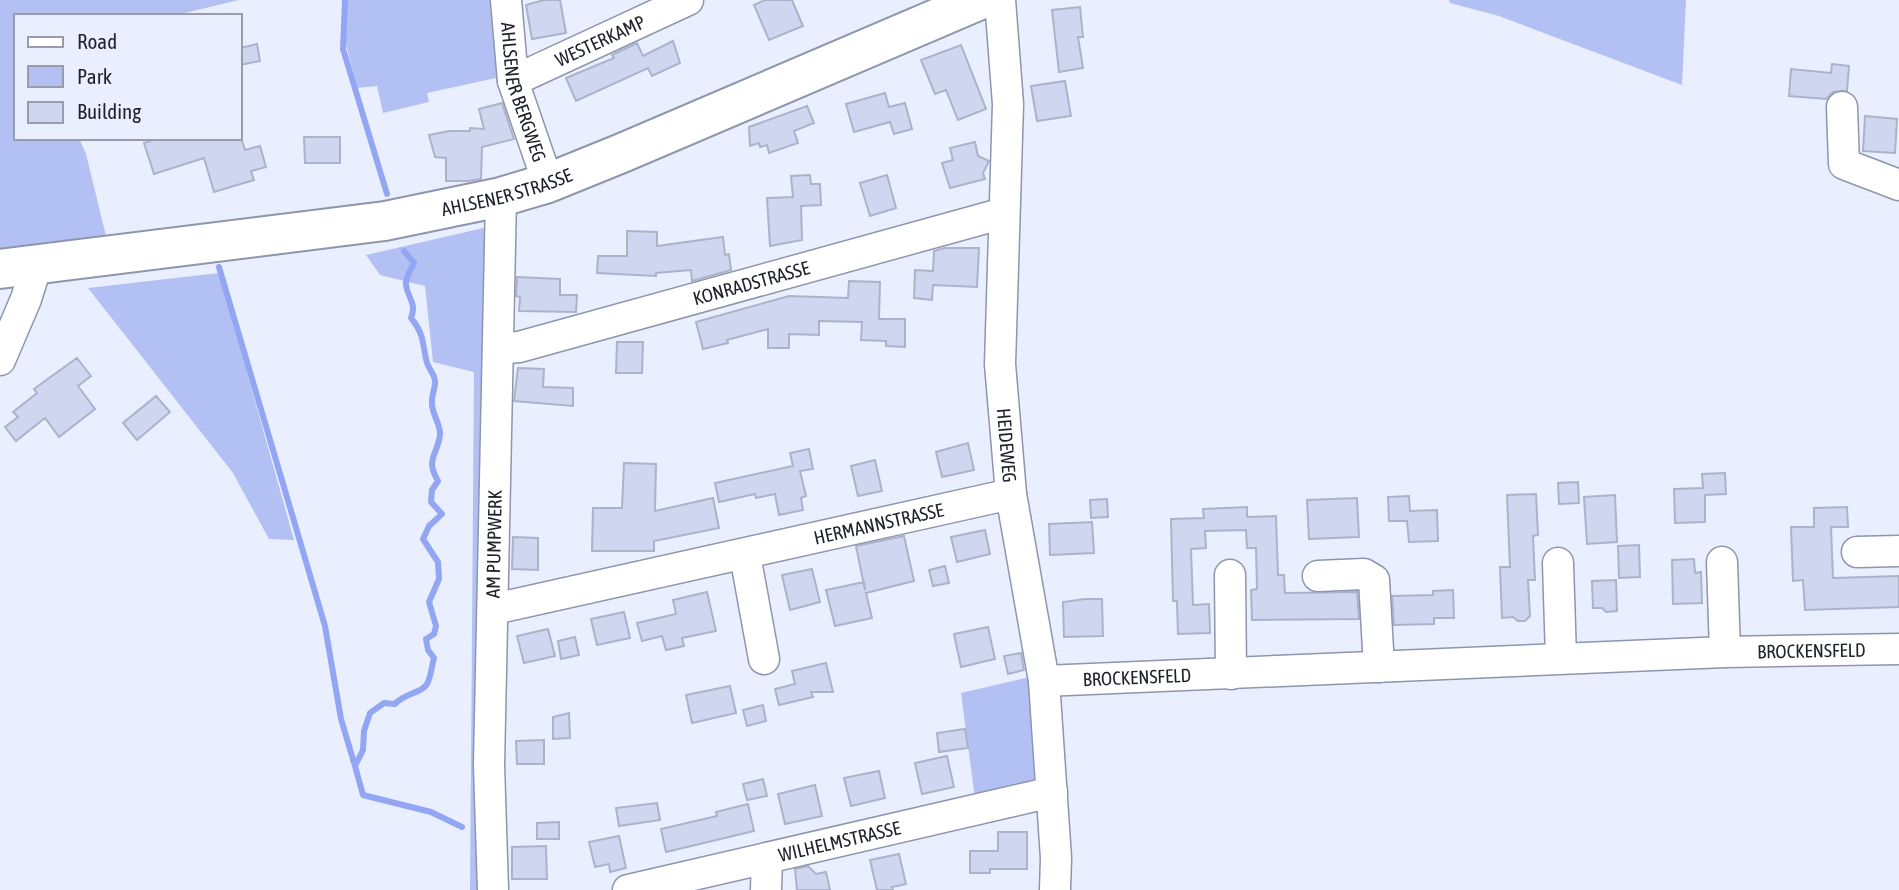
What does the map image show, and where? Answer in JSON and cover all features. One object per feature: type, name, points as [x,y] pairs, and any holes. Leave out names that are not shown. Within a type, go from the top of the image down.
[{"type":"main road","name":"AHLSENER STRASSE","points":[[0,269],[386,221],[500,197],[548,183],[980,0]]},
{"type":"street","name":"AHLSENER BERGWEG","points":[[506,0],[513,81],[548,183]]},
{"type":"street","name":"WESTERKAMP","points":[[513,81],[688,0]]},
{"type":"street","name":"HEIDEWEG","points":[[1000,0],[1008,104],[1000,364],[1011,494],[1044,681],[1052,792],[1055,890]]},
{"type":"street","points":[[1842,107],[1844,164],[1851,169],[1899,185]]},
{"type":"street","name":"AM PUMPWERK","points":[[493,890],[489,765],[500,197]]},
{"type":"street","name":"KONRADSTRASSE","points":[[498,349],[519,347],[1004,213]]},
{"type":"street","points":[[0,360],[26,299],[37,264]]},
{"type":"street","name":"HERMANNSTRASSE","points":[[494,609],[1011,494]]},
{"type":"street","points":[[1857,552],[1899,551]]},
{"type":"street","points":[[744,555],[764,659]]},
{"type":"street","points":[[1722,562],[1724,652]]},
{"type":"street","points":[[1558,563],[1561,658]]},
{"type":"street","points":[[1318,576],[1364,574],[1374,580],[1379,667]]},
{"type":"street","points":[[1230,575],[1231,674]]},
{"type":"street","name":"BROCKENSFELD","points":[[1044,681],[1561,658],[1899,649]]},
{"type":"street","name":"WILHELMSTRASSE","points":[[628,890],[1052,792]]},
{"type":"street","points":[[766,858],[766,890]]},
{"type":"green space","points":[[0,0],[239,0],[180,14],[14,14],[14,140],[80,140],[86,154],[107,240],[0,251]]},
{"type":"green space","points":[[342,0],[499,0],[505,76],[427,93],[429,102],[383,113],[377,86],[357,88],[342,29]]},
{"type":"green space","points":[[1449,0],[1686,0],[1682,85],[1499,16],[1450,3]]},
{"type":"green space","points":[[492,226],[486,890],[470,890],[474,372],[433,362],[425,286],[380,275],[366,255]]},
{"type":"green space","points":[[219,273],[294,540],[269,539],[233,473],[88,288]]},
{"type":"green space","points":[[1030,677],[1038,778],[1028,788],[975,799],[961,693]]},
{"type":"building","points":[[544,0],[560,0],[566,33],[532,39],[526,5]]},
{"type":"building","points":[[765,0],[792,0],[803,26],[769,40],[754,5]]},
{"type":"building","points":[[1080,7],[1083,37],[1078,37],[1083,68],[1059,72],[1052,10]]},
{"type":"building","points":[[673,41],[680,63],[652,76],[648,68],[576,101],[566,78],[614,58],[612,55],[637,43],[643,56]]},
{"type":"building","points":[[257,44],[260,61],[242,65],[242,48]]},
{"type":"building","points":[[961,45],[986,109],[958,120],[946,90],[935,94],[921,60]]},
{"type":"building","points":[[1832,64],[1849,66],[1847,91],[1833,92],[1826,99],[1789,96],[1791,69],[1831,73]]},
{"type":"building","points":[[1065,81],[1071,116],[1037,121],[1031,86]]},
{"type":"building","points":[[885,93],[889,107],[905,103],[912,129],[894,134],[890,122],[854,132],[846,104]]},
{"type":"building","points":[[502,103],[514,139],[482,147],[481,179],[446,181],[446,158],[435,157],[429,135],[470,131],[470,128],[484,129],[479,109]]},
{"type":"building","points":[[807,106],[814,123],[794,131],[798,143],[769,153],[767,145],[760,147],[759,143],[750,146],[749,127]]},
{"type":"building","points":[[1865,116],[1897,119],[1895,153],[1863,151]]},
{"type":"building","points":[[304,137],[340,137],[340,163],[305,163]]},
{"type":"building","points":[[152,140],[242,140],[245,150],[260,146],[266,167],[251,171],[254,180],[214,192],[204,158],[154,174],[144,143]]},
{"type":"building","points":[[975,142],[978,156],[989,161],[983,173],[985,179],[950,188],[942,163],[953,160],[950,148]]},
{"type":"building","points":[[810,175],[811,184],[820,184],[821,205],[801,206],[802,240],[770,246],[767,198],[793,197],[791,176]]},
{"type":"building","points":[[887,175],[896,208],[870,216],[860,183]]},
{"type":"building","points":[[627,231],[657,232],[657,246],[723,237],[725,255],[729,254],[731,270],[692,281],[691,270],[656,273],[656,276],[597,273],[598,256],[627,256]]},
{"type":"building","points":[[945,248],[979,248],[977,287],[933,285],[932,300],[914,298],[915,270],[933,271],[934,251]]},
{"type":"building","points":[[517,277],[560,279],[560,295],[577,295],[576,312],[519,311],[520,297],[516,296]]},
{"type":"building","points":[[849,281],[880,282],[879,319],[905,319],[905,347],[886,346],[886,341],[861,340],[862,322],[819,321],[819,335],[789,334],[789,348],[768,348],[768,329],[703,349],[696,322],[789,296],[848,298]]},
{"type":"building","points":[[617,342],[643,342],[642,373],[616,373]]},
{"type":"building","points":[[77,358],[91,376],[78,386],[95,409],[59,437],[45,418],[16,441],[5,427],[18,417],[13,412],[37,393],[34,389]]},
{"type":"building","points":[[518,368],[544,369],[543,387],[573,388],[573,406],[514,401]]},
{"type":"building","points":[[156,396],[170,412],[137,440],[123,423]]},
{"type":"building","points":[[968,443],[974,470],[942,477],[936,452]]},
{"type":"building","points":[[809,449],[813,469],[800,471],[806,496],[801,498],[803,510],[779,515],[775,494],[756,498],[755,494],[719,502],[715,483],[793,466],[790,453]]},
{"type":"building","points":[[875,460],[882,491],[858,496],[851,466]]},
{"type":"building","points":[[624,463],[656,464],[655,511],[713,498],[719,528],[654,541],[654,551],[592,551],[593,508],[622,508]]},
{"type":"building","points":[[1725,473],[1726,494],[1705,495],[1705,522],[1675,523],[1674,489],[1703,488],[1702,474]]},
{"type":"building","points":[[1578,482],[1579,503],[1559,504],[1558,483]]},
{"type":"building","points":[[1536,494],[1538,535],[1533,536],[1535,580],[1528,580],[1530,616],[1525,621],[1518,621],[1513,617],[1502,618],[1500,567],[1510,567],[1507,495]]},
{"type":"building","points":[[1615,495],[1617,542],[1587,544],[1584,497]]},
{"type":"building","points":[[1409,496],[1410,511],[1437,510],[1438,541],[1409,542],[1407,521],[1389,521],[1388,497]]},
{"type":"building","points":[[1357,498],[1359,537],[1309,539],[1307,500]]},
{"type":"building","points":[[1107,499],[1108,517],[1091,518],[1090,500]]},
{"type":"building","points":[[1247,507],[1247,517],[1276,516],[1278,575],[1284,575],[1285,593],[1357,592],[1359,619],[1252,620],[1251,590],[1257,589],[1256,548],[1247,548],[1246,530],[1205,531],[1206,548],[1191,549],[1193,605],[1209,604],[1210,633],[1178,634],[1177,601],[1173,601],[1171,519],[1204,518],[1203,509]]},
{"type":"building","points":[[1847,507],[1848,527],[1831,527],[1833,578],[1899,576],[1899,607],[1805,610],[1803,580],[1793,581],[1791,527],[1814,527],[1814,508]]},
{"type":"building","points":[[1092,522],[1094,553],[1050,555],[1049,524]]},
{"type":"building","points":[[985,530],[990,554],[957,562],[951,537]]},
{"type":"building","points":[[904,536],[914,581],[866,593],[872,618],[835,626],[826,590],[863,582],[856,546]]},
{"type":"building","points":[[513,537],[538,538],[538,570],[512,569]]},
{"type":"building","points":[[1639,545],[1640,577],[1619,578],[1618,546]]},
{"type":"building","points":[[1694,559],[1695,573],[1701,572],[1702,603],[1673,604],[1672,560]]},
{"type":"building","points":[[945,566],[949,583],[933,586],[929,570]]},
{"type":"building","points":[[812,569],[820,602],[790,610],[782,575]]},
{"type":"building","points":[[1616,580],[1617,611],[1606,612],[1602,608],[1593,608],[1592,581]]},
{"type":"building","points":[[1453,590],[1454,618],[1434,618],[1434,624],[1394,625],[1392,596],[1433,595],[1433,591]]},
{"type":"building","points":[[707,592],[716,631],[682,638],[684,646],[666,650],[662,636],[642,641],[637,623],[676,614],[673,600]]},
{"type":"building","points":[[1102,599],[1103,636],[1064,637],[1063,602]]},
{"type":"building","points":[[624,612],[630,638],[597,645],[591,619]]},
{"type":"building","points":[[988,627],[995,659],[961,667],[954,634]]},
{"type":"building","points":[[548,629],[555,656],[524,663],[517,636]]},
{"type":"building","points":[[575,637],[579,655],[561,659],[558,641]]},
{"type":"building","points":[[1021,653],[1024,670],[1008,674],[1004,656]]},
{"type":"building","points":[[826,663],[833,692],[811,692],[813,697],[779,705],[775,689],[795,684],[792,671]]},
{"type":"building","points":[[730,686],[736,713],[692,723],[686,695]]},
{"type":"building","points":[[763,705],[766,721],[747,726],[743,710]]},
{"type":"building","points":[[569,713],[570,738],[553,739],[553,717]]},
{"type":"building","points":[[965,729],[968,748],[939,752],[937,733]]},
{"type":"building","points":[[544,740],[544,764],[517,764],[516,741]]},
{"type":"building","points":[[947,756],[954,787],[922,794],[915,763]]},
{"type":"building","points":[[879,771],[885,798],[851,806],[844,778]]},
{"type":"building","points":[[763,779],[767,796],[747,800],[743,784]]},
{"type":"building","points":[[815,785],[822,816],[785,824],[778,794]]},
{"type":"building","points":[[657,803],[660,820],[619,826],[616,808]]},
{"type":"building","points":[[748,804],[754,831],[666,852],[661,829],[717,816],[716,812]]},
{"type":"building","points":[[559,822],[559,839],[537,839],[537,823]]},
{"type":"building","points":[[998,832],[1027,832],[1027,869],[990,869],[990,873],[970,873],[970,851],[998,851]]},
{"type":"building","points":[[619,836],[626,868],[610,872],[609,864],[595,867],[589,842]]},
{"type":"building","points":[[546,846],[547,879],[512,879],[512,847]]},
{"type":"building","points":[[899,854],[906,884],[892,887],[893,890],[877,890],[870,860]]},
{"type":"building","points":[[808,866],[816,874],[826,872],[830,890],[797,890],[795,869]]},
{"type":"waterway","points":[[345,0],[343,49],[387,194]]},
{"type":"waterway","points":[[404,251],[414,263],[406,282],[413,305],[411,318],[421,335],[427,363],[434,377],[432,408],[440,431],[432,462],[438,481],[432,490],[431,502],[442,514],[429,526],[423,539],[438,562],[439,579],[429,602],[436,626],[434,634],[426,639],[428,650],[434,658],[426,686],[395,704],[384,703],[370,713],[364,731],[363,750],[355,766],[363,795],[431,812],[462,827]]},
{"type":"waterway","points":[[219,267],[325,626],[341,719],[355,766]]}]
